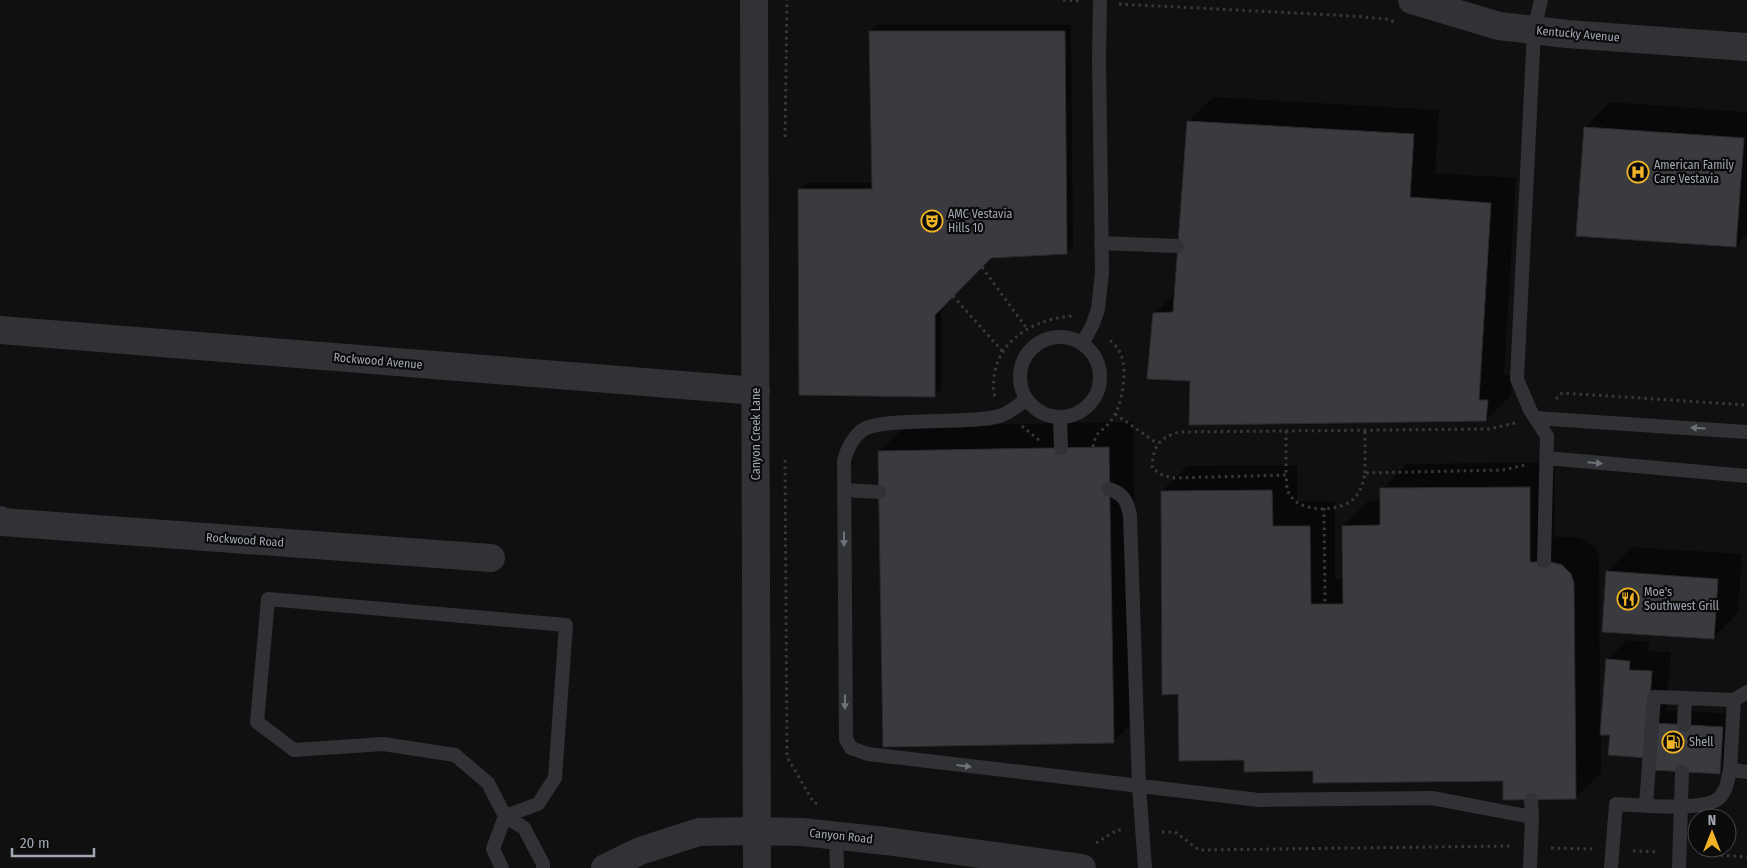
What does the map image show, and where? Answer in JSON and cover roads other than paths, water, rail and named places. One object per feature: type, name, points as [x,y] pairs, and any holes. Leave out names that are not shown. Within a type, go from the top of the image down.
[{"type":"street","name":"Canyon Creek Lane","points":[[754,0],[757,868]]},
{"type":"street","name":"Kentucky Avenue","points":[[1407,12],[1534,30],[1747,47]]},
{"type":"street","name":"Rockwood Avenue","points":[[0,330],[756,391]]},
{"type":"street","name":"Rockwood Road","points":[[0,520],[2,522],[491,558]]},
{"type":"street","name":"Canyon Road","points":[[605,868],[640,851],[699,832],[756,831],[802,832],[1082,868]]},
{"type":"lane","points":[[1541,0],[1534,30],[1517,379],[1530,410],[1547,436],[1544,562]]},
{"type":"lane","points":[[1082,344],[1093,324],[1099,300],[1102,272],[1100,1]]},
{"type":"lane","points":[[1101,243],[1178,246]]},
{"type":"lane","points":[[1053,338],[1066,338],[1082,344],[1089,349],[1096,360],[1100,373],[1099,386],[1094,398],[1085,408],[1073,415],[1060,417],[1047,415],[1036,409],[1026,400],[1020,388],[1019,374],[1022,361],[1030,350],[1040,342],[1053,338]]},
{"type":"lane","points":[[1026,400],[1002,416],[972,420],[882,424],[862,430],[848,446],[844,460],[846,739],[851,748],[868,754],[1259,800],[1432,798],[1532,817]]},
{"type":"lane","points":[[1060,417],[1061,448]]},
{"type":"lane","points":[[1535,418],[1747,432]]},
{"type":"lane","points":[[1547,458],[1747,476]]},
{"type":"lane","points":[[844,490],[879,492]]},
{"type":"lane","points":[[1109,490],[1118,492],[1127,501],[1130,515],[1139,786],[1145,868]]},
{"type":"lane","points":[[504,816],[538,804],[555,778],[566,625],[268,599],[257,722],[294,750],[383,744],[455,755],[488,783],[504,816],[524,828],[543,864],[543,868]]},
{"type":"lane","points":[[1646,806],[1654,697],[1734,700],[1747,692]]},
{"type":"lane","points":[[1684,725],[1686,698]]},
{"type":"lane","points":[[1612,868],[1616,804],[1682,806],[1713,803],[1721,797],[1730,769],[1734,700]]},
{"type":"lane","points":[[1730,769],[1747,772]]},
{"type":"lane","points":[[1679,868],[1682,772]]},
{"type":"lane","points":[[1530,868],[1532,847],[1531,800]]},
{"type":"lane","points":[[502,868],[493,849],[504,816]]},
{"type":"lane","points":[[836,836],[837,868]]},
{"type":"place","name":"American Family Care Vestavia","points":[[1638,172]]},
{"type":"place","name":"AMC Vestavia Hills 10","points":[[932,221]]},
{"type":"place","name":"Moe's Southwest Grill","points":[[1628,599]]},
{"type":"place","name":"Shell","points":[[1673,742]]}]
